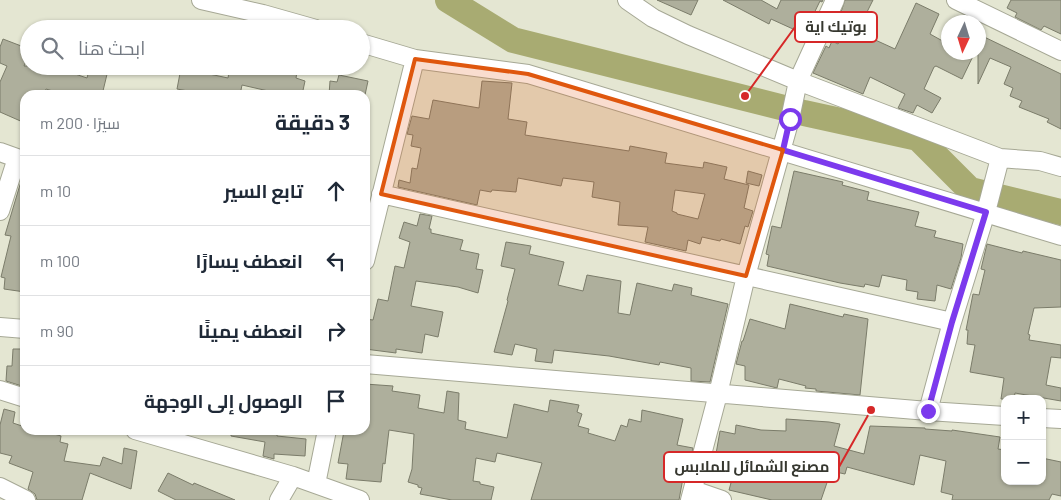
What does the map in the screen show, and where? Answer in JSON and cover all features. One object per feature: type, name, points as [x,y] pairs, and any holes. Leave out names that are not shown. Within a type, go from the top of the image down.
[{"type":"street","points":[[201,0],[284,20]]},
{"type":"street","points":[[627,0],[653,18],[688,35],[798,81],[1000,158],[1040,160],[1061,166]]},
{"type":"street","points":[[722,500],[692,495],[746,276],[783,150],[798,81],[835,0]]},
{"type":"street","points":[[956,0],[1061,52]]},
{"type":"street","points":[[370,46],[415,60],[528,74],[1061,236]]},
{"type":"street","points":[[370,241],[415,60]]},
{"type":"street","points":[[0,152],[20,160]]},
{"type":"street","points":[[928,411],[1000,158]]},
{"type":"street","points":[[0,211],[20,162]]},
{"type":"street","points":[[381,194],[952,322]]},
{"type":"street","points":[[0,327],[20,329]]},
{"type":"street","points":[[370,364],[1001,416]]},
{"type":"street","points":[[0,390],[20,396]]},
{"type":"street","points":[[1046,418],[1061,419]]},
{"type":"street","points":[[152,435],[292,476],[360,500]]},
{"type":"street","points":[[316,484],[326,435]]},
{"type":"street","points":[[279,500],[292,476]]},
{"type":"street","points":[[0,487],[26,500]]},
{"type":"highlighted area","points":[[415,59],[528,74],[783,150],[746,276],[381,194]]},
{"type":"building","points":[[657,0],[698,0],[691,15]]},
{"type":"building","points":[[723,0],[761,0],[777,9],[781,0],[823,0],[822,2],[820,1],[804,34],[771,19],[769,24]]},
{"type":"building","points":[[845,0],[873,0],[861,24],[864,25],[860,33],[895,49],[916,3],[939,14],[930,34],[941,40],[941,60],[971,60],[962,79],[936,66],[934,67],[924,89],[941,98],[932,113],[917,105],[913,113],[898,108],[905,94],[870,77],[863,94],[813,73],[826,46],[829,48],[832,41],[838,44],[852,18],[841,12]]},
{"type":"building","points":[[1011,0],[1061,0],[1061,34],[1044,26],[1041,30],[1015,17],[1017,13],[1007,8]]},
{"type":"building","points":[[986,38],[1061,74],[1061,129],[1047,122],[1049,119],[1019,107],[1022,101],[1010,96],[1013,88],[1004,84],[1011,67],[990,58],[978,84],[978,60],[986,60]]},
{"type":"building","points":[[3,39],[20,46],[20,75],[78,75],[87,78],[88,75],[107,75],[103,90],[20,90],[20,121],[0,112],[0,82],[7,66],[0,63],[0,47]]},
{"type":"building","points":[[180,75],[214,75],[228,78],[228,75],[296,75],[296,78],[305,81],[303,90],[264,90],[242,85],[241,90],[177,89]]},
{"type":"building","points":[[339,75],[368,81],[366,90],[329,90],[330,81],[337,82]]},
{"type":"building","points":[[482,81],[512,83],[508,119],[527,122],[525,135],[629,151],[630,146],[667,153],[665,163],[703,168],[704,162],[727,167],[724,179],[749,185],[744,208],[753,211],[748,227],[745,226],[740,244],[702,237],[700,244],[688,240],[686,251],[645,242],[648,227],[618,225],[620,202],[592,197],[594,182],[563,178],[561,186],[518,178],[516,192],[480,190],[477,205],[398,187],[399,180],[410,183],[412,168],[417,169],[421,148],[411,146],[413,135],[407,134],[412,116],[429,119],[433,100],[479,108]],"holes":[[[675,190],[705,194],[698,219],[672,211]]]},
{"type":"building","points":[[748,171],[762,175],[759,186],[746,183]]},
{"type":"building","points":[[794,171],[843,182],[842,185],[869,192],[867,200],[919,212],[915,226],[936,231],[934,237],[963,244],[961,258],[951,289],[937,285],[935,301],[917,299],[918,292],[906,290],[907,280],[882,275],[879,287],[865,284],[864,287],[767,266],[769,255],[766,254],[772,226],[781,228]]},
{"type":"building","points":[[20,185],[20,291],[4,289],[5,278],[1,277],[11,236],[5,235]]},
{"type":"building","points":[[420,214],[432,216],[429,229],[431,229],[431,233],[463,240],[460,250],[479,254],[476,269],[483,270],[478,293],[458,287],[416,281],[411,306],[443,312],[438,337],[425,334],[422,353],[396,349],[396,353],[370,350],[370,320],[373,320],[378,299],[388,301],[395,266],[404,268],[410,242],[399,238],[404,222],[417,226]]},
{"type":"building","points":[[506,242],[531,246],[529,254],[564,262],[558,285],[583,291],[587,275],[621,281],[618,313],[630,315],[637,283],[672,291],[674,284],[692,288],[691,295],[728,304],[710,382],[691,381],[691,368],[660,362],[659,365],[609,356],[554,350],[552,363],[535,361],[537,349],[515,344],[512,355],[494,352],[515,269],[501,266]]},
{"type":"building","points":[[987,244],[1061,260],[1061,307],[1034,308],[1028,334],[1030,335],[1029,340],[1061,345],[1061,358],[1051,357],[1046,385],[1061,388],[1061,401],[1046,398],[1046,395],[1015,393],[1015,395],[1002,395],[1004,378],[970,372],[975,345],[967,344],[968,330],[966,330],[973,294],[979,295],[985,270],[981,269]]},
{"type":"building","points":[[790,304],[843,317],[844,314],[868,319],[860,395],[816,391],[816,389],[805,388],[806,386],[779,379],[777,388],[745,380],[745,366],[736,364],[750,319],[785,329]]},
{"type":"building","points":[[13,349],[20,349],[20,385],[6,381],[7,366],[12,366]]},
{"type":"building","points":[[370,384],[393,386],[392,391],[420,395],[418,408],[444,413],[447,391],[459,393],[458,420],[466,422],[465,429],[507,438],[514,404],[548,412],[550,400],[579,405],[577,412],[582,414],[578,426],[589,429],[588,433],[615,441],[621,425],[627,427],[629,419],[641,422],[642,410],[683,419],[677,445],[693,448],[688,468],[685,467],[679,500],[531,500],[542,463],[497,453],[495,462],[476,458],[473,481],[494,487],[491,500],[452,500],[420,494],[422,488],[408,482],[412,469],[414,434],[389,430],[381,482],[346,479],[348,464],[338,463],[343,435],[370,435]]},
{"type":"building","points":[[4,409],[15,412],[13,423],[20,425],[20,435],[61,436],[60,442],[68,444],[64,461],[100,466],[103,457],[122,464],[124,448],[137,451],[131,489],[90,473],[82,500],[37,500],[35,494],[28,489],[33,472],[9,463],[12,456],[0,453],[0,425]]},
{"type":"building","points":[[786,419],[840,424],[834,446],[864,454],[870,426],[952,430],[1000,437],[998,449],[1001,449],[1001,485],[1046,485],[1046,459],[1061,462],[1061,496],[1052,494],[1049,500],[952,500],[953,495],[941,492],[946,461],[920,455],[914,485],[847,467],[845,474],[831,471],[821,500],[772,500],[729,490],[731,483],[718,479],[719,473],[713,471],[720,431],[735,434],[736,425],[761,430],[786,431]]},
{"type":"building","points":[[277,435],[306,439],[305,456],[274,454],[274,459],[263,456],[265,442],[231,436]]},
{"type":"building","points":[[168,473],[193,485],[194,483],[235,500],[176,500],[158,491]]},
{"type":"waterway","points":[[448,0],[513,40],[804,113],[918,138],[970,190],[1061,212]]},
{"type":"place","name":"بوتيك اية","points":[[745,96]]},
{"type":"place","name":"مصنع الشمائل للملابس","points":[[871,410]]},
{"type":"route","points":[[790,119],[783,150],[986,212],[952,322],[928,411]]}]
